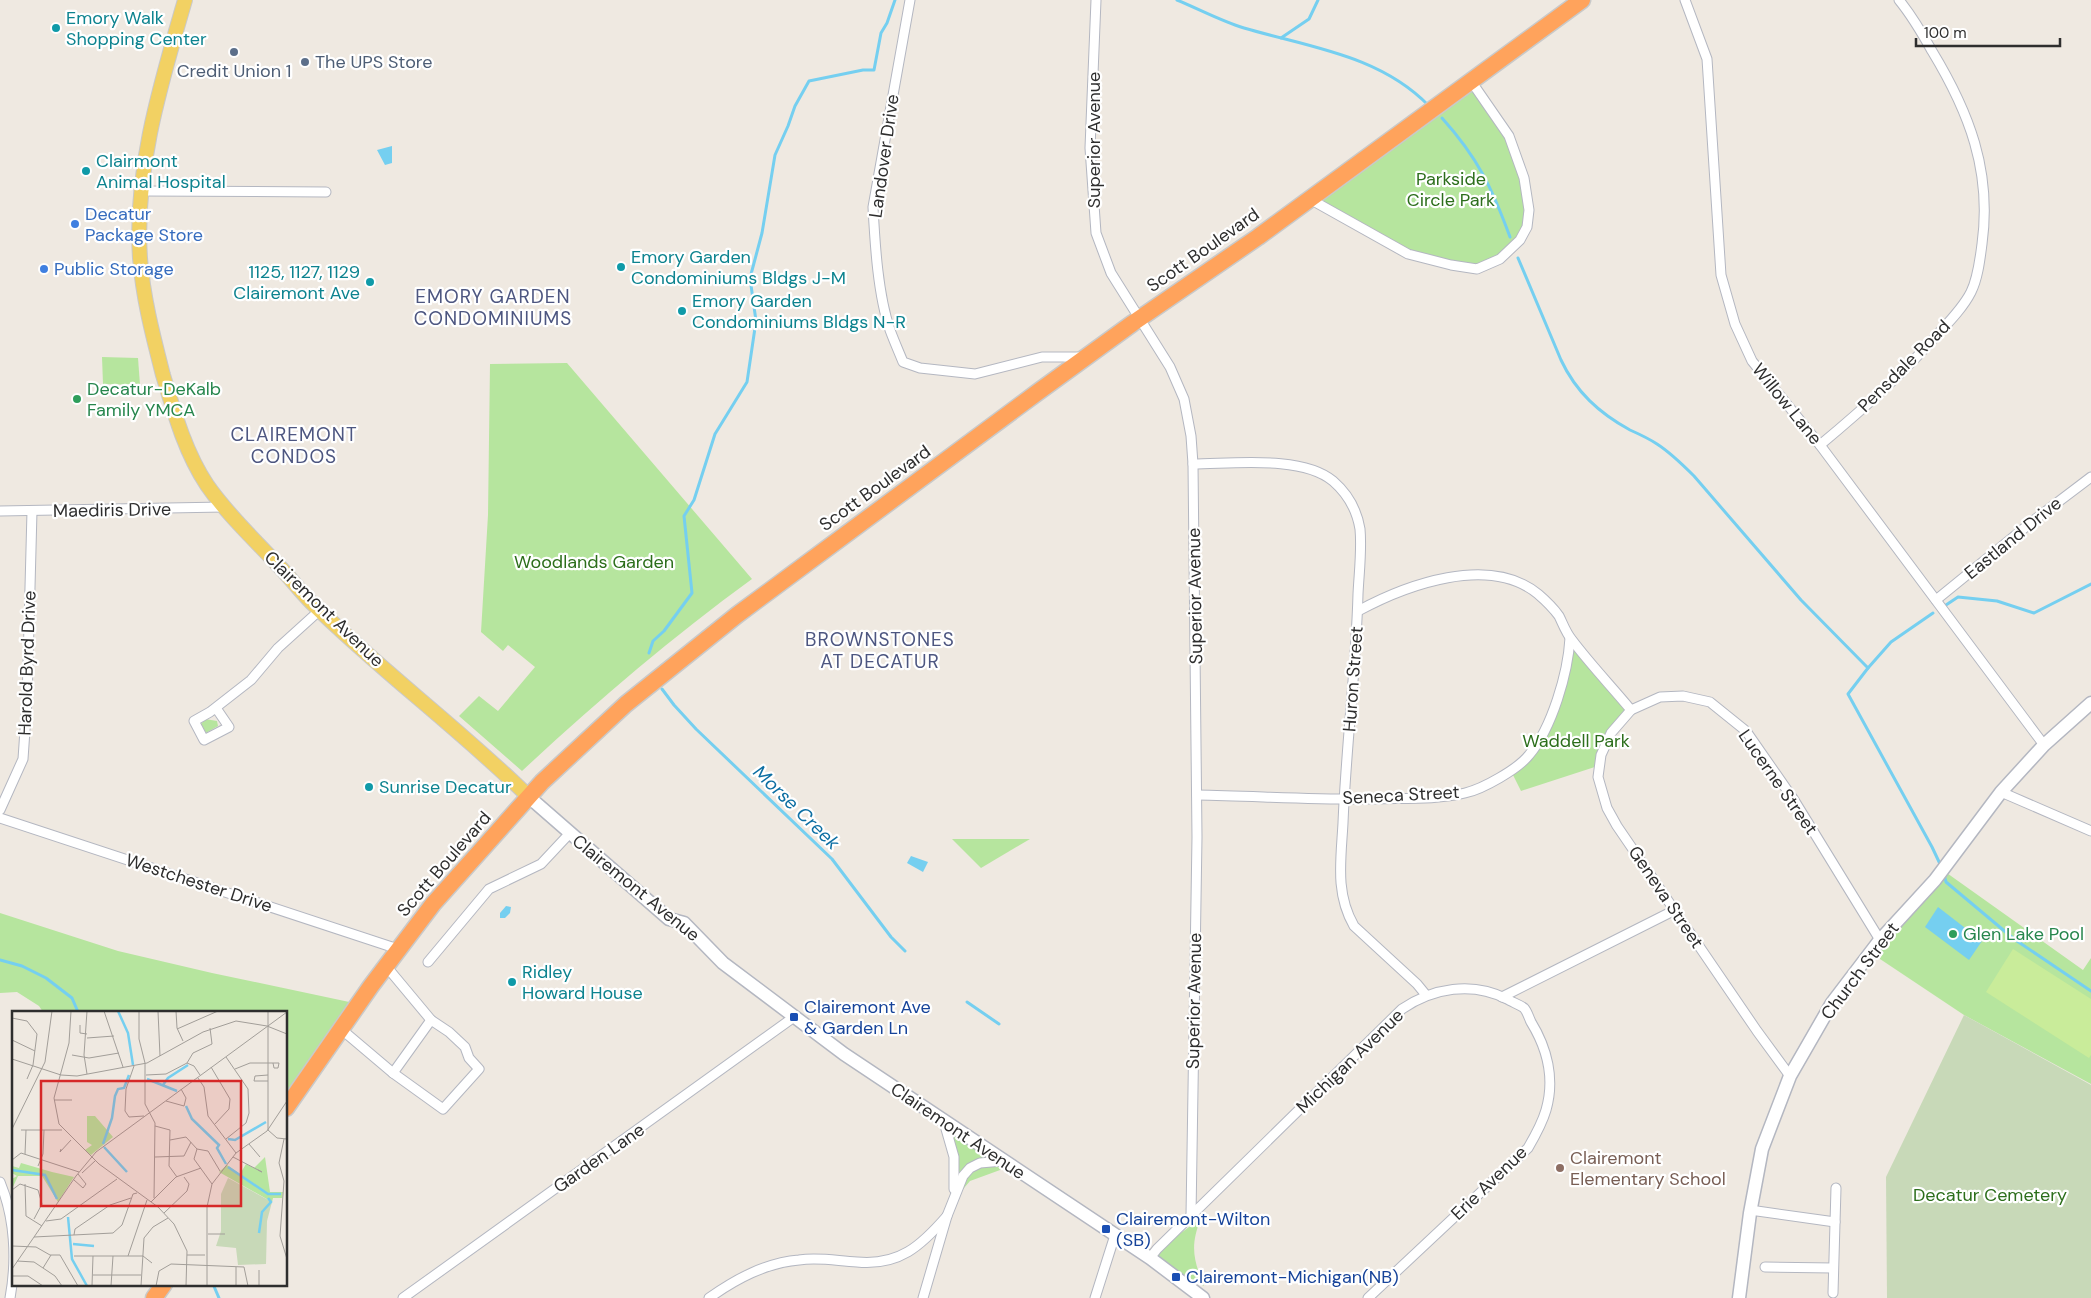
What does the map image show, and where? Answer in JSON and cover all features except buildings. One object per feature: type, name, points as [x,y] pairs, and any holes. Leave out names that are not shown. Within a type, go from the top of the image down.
[{"type":"highway","name":"Scott Boulevard","points":[[288,1105],[398,949],[462,870],[542,782],[626,704],[736,614],[1140,318],[1258,236],[1582,0]]},
{"type":"highway","points":[[154,1298],[163,1286]]},
{"type":"main road","name":"Clairemont Avenue","points":[[185,0],[158,98],[142,191],[139,237],[147,308],[173,407],[188,450],[204,480],[224,507],[320,610],[669,919],[684,923],[723,963],[844,1054],[1150,1258],[1203,1298]]},
{"type":"main road","name":"Church Street","points":[[1739,1298],[1746,1267],[1750,1210],[1762,1149],[1790,1076],[1832,1003],[1880,940],[1935,880],[2001,792],[2044,745],[2091,704]]},
{"type":"street","name":"Landover Drive","points":[[910,0],[873,207],[884,307],[890,330],[904,362],[920,368],[975,374],[1042,357],[1087,357]]},
{"type":"street","name":"Superior Avenue","points":[[1096,0],[1090,148],[1096,233],[1111,273],[1170,367],[1184,398],[1191,436],[1193,464],[1197,795],[1190,1216]]},
{"type":"street","name":"Willow Lane","points":[[1684,0],[1706,59],[1721,275],[1735,324],[1752,361],[1820,445],[2044,745]]},
{"type":"street","name":"Pensdale Road","points":[[1820,445],[1911,364],[1952,319],[1971,291],[1980,259],[1985,220],[1984,180],[1974,138],[1963,106],[1944,69],[1899,0]]},
{"type":"street","points":[[1308,198],[1408,254],[1450,265],[1477,269],[1500,259],[1520,240],[1527,227],[1529,210],[1524,178],[1509,136],[1471,81]]},
{"type":"street","points":[[142,191],[326,192]]},
{"type":"street","name":"Huron Street","points":[[1193,464],[1282,464],[1308,468],[1332,481],[1354,505],[1360,530],[1358,611],[1344,799],[1340,888],[1347,914],[1354,926],[1417,984],[1426,995]]},
{"type":"street","name":"Eastland Drive","points":[[1936,600],[2033,521],[2091,477]]},
{"type":"street","name":"Maediris Drive","points":[[0,511],[224,507]]},
{"type":"street","name":"Harold Byrd Drive","points":[[0,810],[23,759],[27,701],[32,511]]},
{"type":"street","points":[[1358,611],[1406,588],[1440,579],[1473,574],[1500,577],[1522,583],[1539,594],[1558,614],[1570,638],[1632,710]]},
{"type":"street","points":[[216,708],[251,680],[278,648],[320,610]]},
{"type":"street","name":"Seneca Street","points":[[1197,795],[1344,799],[1426,798],[1466,793],[1495,781],[1529,755],[1548,722],[1560,690],[1569,656],[1570,638]]},
{"type":"street","name":"Lucerne Street","points":[[1632,710],[1660,697],[1683,696],[1710,702],[1746,731],[1794,800],[1880,940]]},
{"type":"street","name":"Geneva Street","points":[[1632,710],[1611,732],[1601,755],[1598,777],[1607,808],[1790,1076]]},
{"type":"street","points":[[2001,792],[2091,831]]},
{"type":"street","name":"Westchester Drive","points":[[0,818],[398,949]]},
{"type":"street","points":[[428,962],[489,889],[541,864],[570,833]]},
{"type":"street","points":[[1502,997],[1675,910]]},
{"type":"street","points":[[341,1029],[393,1074],[443,1109],[479,1069],[469,1058],[465,1048],[449,1032],[431,1020],[386,966]]},
{"type":"street","name":"Michigan Avenue","points":[[1150,1258],[1190,1216],[1402,1009],[1426,995],[1446,990],[1480,990],[1502,997]]},
{"type":"street","name":"Erie Avenue","points":[[1368,1298],[1528,1148],[1541,1125],[1550,1089],[1549,1068],[1541,1038],[1524,1008],[1502,997]]},
{"type":"street","name":"Garden Lane","points":[[403,1298],[794,1018]]},
{"type":"street","points":[[393,1074],[431,1020]]},
{"type":"street","points":[[944,1122],[951,1141],[955,1168],[952,1202]]},
{"type":"street","points":[[923,1298],[947,1216],[963,1176],[970,1168],[984,1162],[1004,1161]]},
{"type":"street","points":[[0,1182],[10,1213],[12,1229]]},
{"type":"street","points":[[1833,1292],[1836,1188]]},
{"type":"street","points":[[1750,1210],[1835,1222]]},
{"type":"street","points":[[709,1298],[750,1273],[780,1263],[811,1259],[868,1263],[899,1257],[924,1242],[947,1216]]},
{"type":"street","points":[[1095,1298],[1115,1235]]},
{"type":"street","points":[[1765,1267],[1833,1268]]},
{"type":"street","points":[[10,1298],[12,1279]]},
{"type":"green space","name":"Parkside Circle Park","points":[[1480,86],[1507,141],[1522,183],[1525,207],[1523,227],[1515,242],[1499,255],[1482,264],[1472,265],[1418,253],[1392,243],[1316,199]]},
{"type":"green space","points":[[102,357],[138,358],[140,385],[103,384]]},
{"type":"green space","name":"Woodlands Garden","points":[[567,363],[752,579],[692,624],[634,672],[522,771],[459,716],[479,696],[498,711],[535,667],[508,645],[503,651],[481,632],[488,515],[490,364]]},
{"type":"green space","name":"Waddell Park","points":[[1573,648],[1627,710],[1606,745],[1604,764],[1521,791],[1511,771],[1531,758]]},
{"type":"green space","points":[[205,719],[217,721],[218,726],[206,733],[201,724]]},
{"type":"green space","points":[[952,839],[1030,839],[981,868]]},
{"type":"green space","points":[[1944,871],[2083,970],[2091,958],[2091,1084],[1964,1015],[1868,951]]},
{"type":"green space","points":[[0,913],[118,951],[354,1003],[288,1105],[288,1011],[42,1011],[39,1006],[17,992],[0,993]]},
{"type":"green space","points":[[2013,949],[2091,999],[2091,1055],[2089,1058],[1986,992]]},
{"type":"green space","name":"Decatur Cemetery","points":[[1964,1015],[2091,1085],[2091,1298],[1887,1298],[1886,1177]]},
{"type":"green space","points":[[946,1122],[1011,1166],[970,1181],[952,1202],[955,1187]]},
{"type":"green space","points":[[1201,1218],[1195,1237],[1194,1252],[1197,1268],[1204,1286],[1149,1257]]},
{"type":"water","points":[[392,146],[392,163],[385,165],[377,150]]},
{"type":"water","points":[[911,856],[928,862],[923,872],[907,863]]},
{"type":"water","points":[[506,906],[511,907],[510,913],[505,918],[500,918],[500,913]]},
{"type":"water","name":"Glen Lake Pool","points":[[1938,907],[1982,941],[1969,960],[1925,927]]},
{"type":"waterway","name":"Morse Creek","points":[[649,653],[653,641],[664,631],[692,593],[684,516],[694,500],[715,434],[747,382],[756,321],[750,278],[762,233],[775,155],[795,106],[809,81],[863,70],[874,70],[881,33],[887,23],[895,0]]},
{"type":"waterway","points":[[1177,0],[1235,25],[1342,55],[1366,64],[1410,89],[1429,106]]},
{"type":"waterway","points":[[1281,38],[1309,19],[1318,0]]},
{"type":"waterway","points":[[1442,118],[1475,160],[1497,203],[1510,237]]},
{"type":"waterway","points":[[1518,258],[1561,360],[1581,392],[1598,409],[1630,430],[1657,444],[1685,467],[1801,600],[1868,668],[1848,694],[1941,866]]},
{"type":"waterway","points":[[1946,605],[1958,597],[1997,601],[2034,613],[2091,584]]},
{"type":"waterway","points":[[1868,668],[1891,642],[1933,613]]},
{"type":"waterway","name":"Morse Creek","points":[[662,689],[696,729],[832,859],[891,937],[905,951]]},
{"type":"waterway","points":[[1944,874],[1946,882],[2014,939],[2091,991]]},
{"type":"waterway","points":[[0,960],[22,966],[46,978],[72,998],[78,1011]]},
{"type":"waterway","points":[[967,1002],[999,1024]]},
{"type":"waterway","points":[[214,1286],[219,1298]]},
{"type":"place","name":"Emory Walk Shopping Center","points":[[56,28]]},
{"type":"place","name":"Credit Union 1","points":[[234,52]]},
{"type":"place","name":"The UPS Store","points":[[305,62]]},
{"type":"place","name":"Clairmont Animal Hospital","points":[[86,171]]},
{"type":"place","name":"Decatur Package Store","points":[[75,224]]},
{"type":"place","name":"Emory Garden Condominiums Bldgs J-M","points":[[621,267]]},
{"type":"place","name":"Public Storage","points":[[44,269]]},
{"type":"place","name":"1125, 1127, 1129 Clairemont Ave","points":[[370,282]]},
{"type":"place","name":"Emory Garden Condominiums Bldgs N-R","points":[[682,311]]},
{"type":"place","name":"Decatur-DeKalb Family YMCA","points":[[77,399]]},
{"type":"place","name":"Sunrise Decatur","points":[[369,787]]},
{"type":"place","name":"Glen Lake Pool","points":[[1953,934]]},
{"type":"place","name":"Ridley Howard House","points":[[512,982]]},
{"type":"place","name":"Clairemont Ave & Garden Ln","points":[[794,1017]]},
{"type":"place","name":"Clairemont Elementary School","points":[[1560,1168]]},
{"type":"place","name":"Clairemont-Wilton (SB)","points":[[1106,1229]]},
{"type":"place","name":"Clairemont-Michigan(NB)","points":[[1176,1277]]},
{"type":"district","name":"EMORY GARDEN CONDOMINIUMS","points":[[493,307]]},
{"type":"district","name":"CLAIREMONT CONDOS","points":[[294,445]]},
{"type":"district","name":"BROWNSTONES AT DECATUR","points":[[880,650]]}]
